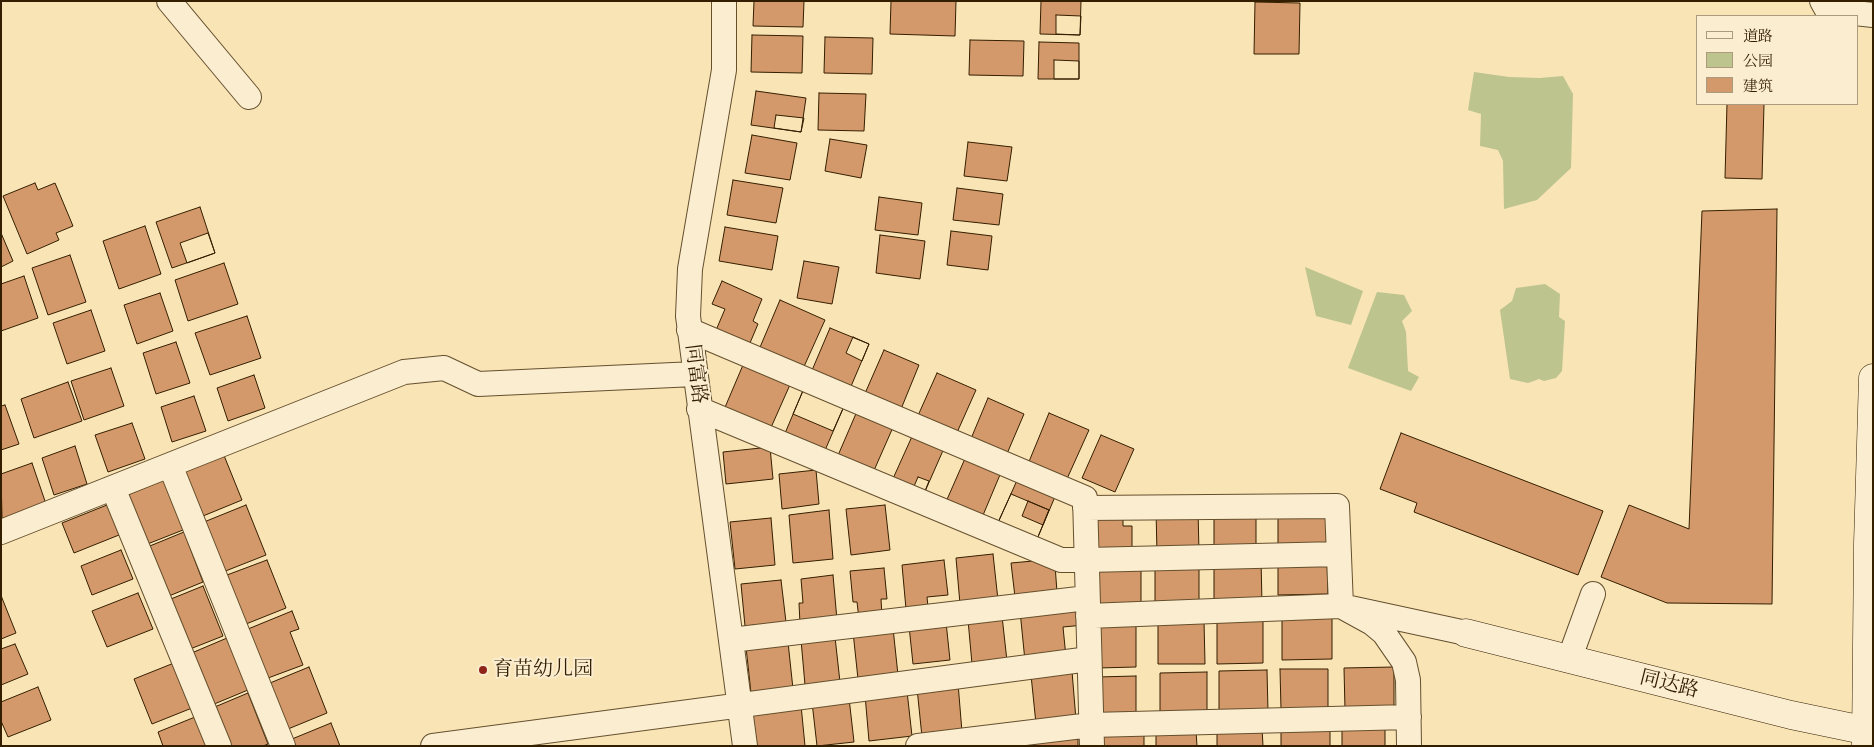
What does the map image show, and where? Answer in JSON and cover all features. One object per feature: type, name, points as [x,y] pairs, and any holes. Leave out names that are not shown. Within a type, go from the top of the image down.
[{"type":"street","points":[[168,1],[249,97]]},
{"type":"street","name":"同富路","points":[[724,1],[724,70],[690,269],[688,316],[745,746]]},
{"type":"street","points":[[1822,1],[1827,10],[1873,15]]},
{"type":"street","points":[[689,330],[1085,498],[1091,735]]},
{"type":"street","points":[[1,532],[404,372],[444,368],[478,384],[695,374]]},
{"type":"street","points":[[1869,736],[1873,378]]},
{"type":"street","points":[[699,409],[1061,560],[1339,554]]},
{"type":"street","points":[[170,465],[283,746]]},
{"type":"street","points":[[113,488],[219,746]]},
{"type":"street","points":[[1085,508],[1337,506],[1341,606]]},
{"type":"street","points":[[1569,660],[1592,594]]},
{"type":"street","points":[[731,640],[1088,607],[1341,606],[1466,633]]},
{"type":"street","points":[[1341,606],[1384,632],[1404,662],[1408,680],[1409,746]]},
{"type":"street","name":"同达路","points":[[1466,633],[1869,736]]},
{"type":"street","points":[[433,746],[1089,659]]},
{"type":"street","points":[[918,746],[1409,717]]},
{"type":"green space","points":[[1474,72],[1509,77],[1540,78],[1563,76],[1573,94],[1571,168],[1537,200],[1504,209],[1503,161],[1498,150],[1480,146],[1481,114],[1468,110]]},
{"type":"green space","points":[[1305,267],[1363,291],[1351,325],[1316,316]]},
{"type":"green space","points":[[1545,284],[1560,294],[1559,317],[1565,321],[1562,371],[1556,378],[1544,381],[1539,379],[1528,383],[1510,379],[1500,310],[1512,301],[1516,288]]},
{"type":"green space","points":[[1377,292],[1404,295],[1412,311],[1402,321],[1406,332],[1408,371],[1419,377],[1411,391],[1348,368]]},
{"type":"building","points":[[754,1],[804,1],[803,27],[753,26]]},
{"type":"building","points":[[891,1],[956,1],[955,36],[890,34]]},
{"type":"building","points":[[1041,1],[1081,1],[1080,35],[1040,34]]},
{"type":"building","points":[[1255,2],[1300,3],[1299,54],[1254,54]]},
{"type":"building","points":[[1056,15],[1081,16],[1080,35],[1056,34]]},
{"type":"building","points":[[752,35],[803,36],[802,73],[751,72]]},
{"type":"building","points":[[825,37],[873,38],[872,74],[824,73]]},
{"type":"building","points":[[970,40],[1024,41],[1023,76],[969,75]]},
{"type":"building","points":[[1039,42],[1079,43],[1079,79],[1038,79]]},
{"type":"building","points":[[1054,60],[1079,61],[1079,79],[1054,79]]},
{"type":"building","points":[[756,91],[806,98],[801,132],[751,125]]},
{"type":"building","points":[[819,93],[866,94],[864,131],[818,130]]},
{"type":"building","points":[[1727,105],[1764,105],[1762,179],[1725,178]]},
{"type":"building","points":[[776,115],[804,118],[801,132],[774,128]]},
{"type":"building","points":[[752,135],[797,143],[790,180],[745,173]]},
{"type":"building","points":[[830,139],[867,145],[861,178],[825,171]]},
{"type":"building","points":[[968,142],[1012,147],[1007,181],[964,176]]},
{"type":"building","points":[[733,180],[783,188],[776,223],[727,215]]},
{"type":"building","points":[[35,183],[38,190],[55,183],[73,226],[56,233],[59,240],[27,254],[3,196]]},
{"type":"building","points":[[957,188],[1003,194],[999,225],[953,220]]},
{"type":"building","points":[[879,197],[922,203],[918,235],[875,230]]},
{"type":"building","points":[[200,207],[215,253],[172,268],[156,222]]},
{"type":"building","points":[[1777,209],[1772,604],[1667,603],[1601,577],[1629,505],[1689,529],[1702,211]]},
{"type":"building","points":[[145,226],[161,274],[119,289],[103,241]]},
{"type":"building","points":[[725,227],[778,236],[772,270],[719,261]]},
{"type":"building","points":[[951,231],[992,236],[988,270],[947,265]]},
{"type":"building","points":[[1,233],[13,261],[1,267]]},
{"type":"building","points":[[208,233],[215,253],[187,263],[180,243]]},
{"type":"building","points":[[880,235],[925,241],[920,279],[876,273]]},
{"type":"building","points":[[70,255],[86,302],[48,315],[32,268]]},
{"type":"building","points":[[804,261],[839,267],[832,304],[797,298]]},
{"type":"building","points":[[224,263],[238,304],[188,321],[175,280]]},
{"type":"building","points":[[24,276],[38,318],[1,331],[1,284]]},
{"type":"building","points":[[722,281],[762,299],[753,321],[758,324],[747,350],[714,335],[725,309],[712,304]]},
{"type":"building","points":[[160,293],[173,331],[137,344],[124,305]]},
{"type":"building","points":[[780,300],[825,320],[802,371],[758,352]]},
{"type":"building","points":[[91,310],[105,351],[67,364],[53,323]]},
{"type":"building","points":[[247,316],[261,358],[210,375],[195,333]]},
{"type":"building","points":[[830,328],[869,344],[849,391],[810,375]]},
{"type":"building","points":[[853,337],[869,344],[862,361],[846,353]]},
{"type":"building","points":[[176,342],[190,383],[156,394],[143,353]]},
{"type":"building","points":[[884,350],[919,365],[899,414],[863,398]]},
{"type":"building","points":[[746,358],[793,378],[769,432],[723,412]]},
{"type":"building","points":[[111,368],[124,406],[84,420],[71,381]]},
{"type":"building","points":[[937,373],[976,390],[955,437],[916,420]]},
{"type":"building","points":[[254,375],[265,408],[228,421],[217,388]]},
{"type":"building","points":[[68,382],[82,421],[34,438],[21,399]]},
{"type":"building","points":[[805,386],[845,404],[833,431],[793,414]]},
{"type":"building","points":[[805,386],[845,404],[823,455],[783,438]]},
{"type":"building","points":[[194,396],[206,431],[172,442],[161,407]]},
{"type":"building","points":[[988,398],[1024,414],[1006,456],[970,441]]},
{"type":"building","points":[[5,405],[19,444],[1,450],[1,406]]},
{"type":"building","points":[[858,409],[894,425],[872,475],[836,460]]},
{"type":"building","points":[[1049,413],[1089,430],[1066,481],[1028,464]]},
{"type":"building","points":[[132,423],[145,459],[108,472],[95,435]]},
{"type":"building","points":[[914,432],[945,446],[923,496],[891,483]]},
{"type":"building","points":[[1401,433],[1603,511],[1578,575],[1414,512],[1417,503],[1380,489]]},
{"type":"building","points":[[1101,435],[1134,449],[1115,492],[1082,478]]},
{"type":"building","points":[[75,446],[87,484],[54,495],[42,458]]},
{"type":"building","points":[[770,447],[773,479],[726,484],[723,452]]},
{"type":"building","points":[[223,453],[242,500],[203,516],[184,469]]},
{"type":"building","points":[[967,454],[1002,470],[981,520],[945,504]]},
{"type":"building","points":[[32,463],[46,504],[2,519],[1,474]]},
{"type":"building","points":[[816,470],[819,504],[782,509],[779,474]]},
{"type":"building","points":[[1019,476],[1057,492],[1035,544],[996,527]]},
{"type":"building","points":[[918,477],[929,481],[923,496],[912,491]]},
{"type":"building","points":[[164,480],[183,530],[145,545],[125,496]]},
{"type":"building","points":[[1011,494],[1049,510],[1035,544],[996,527]]},
{"type":"building","points":[[1028,501],[1049,510],[1043,525],[1022,516]]},
{"type":"building","points":[[112,503],[124,533],[74,553],[62,523]]},
{"type":"building","points":[[246,505],[266,555],[223,572],[204,522]]},
{"type":"building","points":[[885,505],[890,550],[851,555],[846,509]]},
{"type":"building","points":[[1156,509],[1198,509],[1199,553],[1157,554]]},
{"type":"building","points":[[1256,509],[1256,550],[1214,551],[1214,510]]},
{"type":"building","points":[[1328,509],[1328,550],[1278,550],[1278,510]]},
{"type":"building","points":[[829,510],[833,559],[793,563],[789,515]]},
{"type":"building","points":[[1093,515],[1123,515],[1123,526],[1132,526],[1132,555],[1094,556]]},
{"type":"building","points":[[771,518],[775,565],[735,569],[730,522]]},
{"type":"building","points":[[184,532],[203,582],[164,598],[145,548]]},
{"type":"building","points":[[121,550],[133,579],[92,595],[81,566]]},
{"type":"building","points":[[993,554],[998,600],[960,604],[956,558]]},
{"type":"building","points":[[1261,559],[1262,604],[1214,605],[1214,560]]},
{"type":"building","points":[[267,560],[286,608],[246,624],[227,575]]},
{"type":"building","points":[[944,560],[948,595],[927,597],[928,607],[906,609],[902,565]]},
{"type":"building","points":[[1044,560],[1055,565],[1057,592],[1015,597],[1011,563]]},
{"type":"building","points":[[1327,560],[1328,594],[1278,595],[1278,561]]},
{"type":"building","points":[[1141,563],[1141,604],[1096,604],[1095,564]]},
{"type":"building","points":[[1199,563],[1199,604],[1155,604],[1155,564]]},
{"type":"building","points":[[884,568],[887,599],[881,599],[882,616],[859,619],[857,602],[853,602],[850,571]]},
{"type":"building","points":[[833,575],[837,620],[800,624],[799,603],[803,603],[801,579]]},
{"type":"building","points":[[781,580],[786,622],[745,626],[741,584]]},
{"type":"building","points":[[203,586],[223,636],[185,651],[166,601]]},
{"type":"building","points":[[138,593],[153,629],[107,647],[92,611]]},
{"type":"building","points":[[1,599],[16,633],[1,639]]},
{"type":"building","points":[[1082,605],[1084,625],[1063,627],[1066,657],[1025,661],[1020,611]]},
{"type":"building","points":[[292,611],[299,629],[290,632],[303,665],[268,678],[248,629]]},
{"type":"building","points":[[1002,616],[1007,661],[972,664],[968,620]]},
{"type":"building","points":[[1332,616],[1332,659],[1282,660],[1282,617]]},
{"type":"building","points":[[1217,620],[1263,620],[1263,663],[1217,664]]},
{"type":"building","points":[[1158,621],[1204,621],[1205,664],[1158,664]]},
{"type":"building","points":[[946,622],[950,660],[913,664],[909,626]]},
{"type":"building","points":[[1136,624],[1136,667],[1097,668],[1096,625]]},
{"type":"building","points":[[893,628],[898,675],[858,679],[853,632]]},
{"type":"building","points":[[835,637],[840,682],[805,685],[801,640]]},
{"type":"building","points":[[227,638],[248,690],[207,707],[187,655]]},
{"type":"building","points":[[788,642],[793,689],[751,693],[746,647]]},
{"type":"building","points":[[15,644],[28,674],[1,685],[1,649]]},
{"type":"building","points":[[179,661],[197,706],[152,724],[134,679]]},
{"type":"building","points":[[309,667],[327,713],[288,729],[270,683]]},
{"type":"building","points":[[1394,667],[1394,709],[1345,710],[1344,668]]},
{"type":"building","points":[[1280,669],[1328,669],[1328,709],[1281,710]]},
{"type":"building","points":[[1267,670],[1268,711],[1219,712],[1219,671]]},
{"type":"building","points":[[1072,671],[1076,720],[1036,724],[1031,675]]},
{"type":"building","points":[[1207,672],[1207,714],[1160,716],[1160,673]]},
{"type":"building","points":[[1136,676],[1136,713],[1097,714],[1097,677]]},
{"type":"building","points":[[958,683],[962,732],[922,737],[917,688]]},
{"type":"building","points":[[38,687],[51,720],[8,737],[1,721],[1,702]]},
{"type":"building","points":[[907,691],[912,736],[869,741],[865,695]]},
{"type":"building","points":[[248,693],[268,744],[263,746],[224,746],[210,709]]},
{"type":"building","points":[[849,698],[854,742],[817,746],[812,702]]},
{"type":"building","points":[[801,705],[805,746],[755,746],[752,711]]},
{"type":"building","points":[[200,715],[212,746],[163,746],[158,732]]},
{"type":"building","points":[[331,723],[340,746],[295,746],[292,739]]},
{"type":"building","points":[[1385,723],[1385,746],[1342,746],[1342,724]]},
{"type":"building","points":[[1330,726],[1330,746],[1281,746],[1281,727]]},
{"type":"building","points":[[1262,728],[1263,746],[1217,746],[1217,729]]},
{"type":"building","points":[[1144,731],[1144,746],[1099,746],[1099,732]]},
{"type":"building","points":[[1196,731],[1197,746],[1156,746],[1156,732]]},
{"type":"building","points":[[1031,739],[1078,739],[1078,746],[1031,746]]},
{"type":"place","name":"育苗幼儿园","points":[[483,670]]}]
